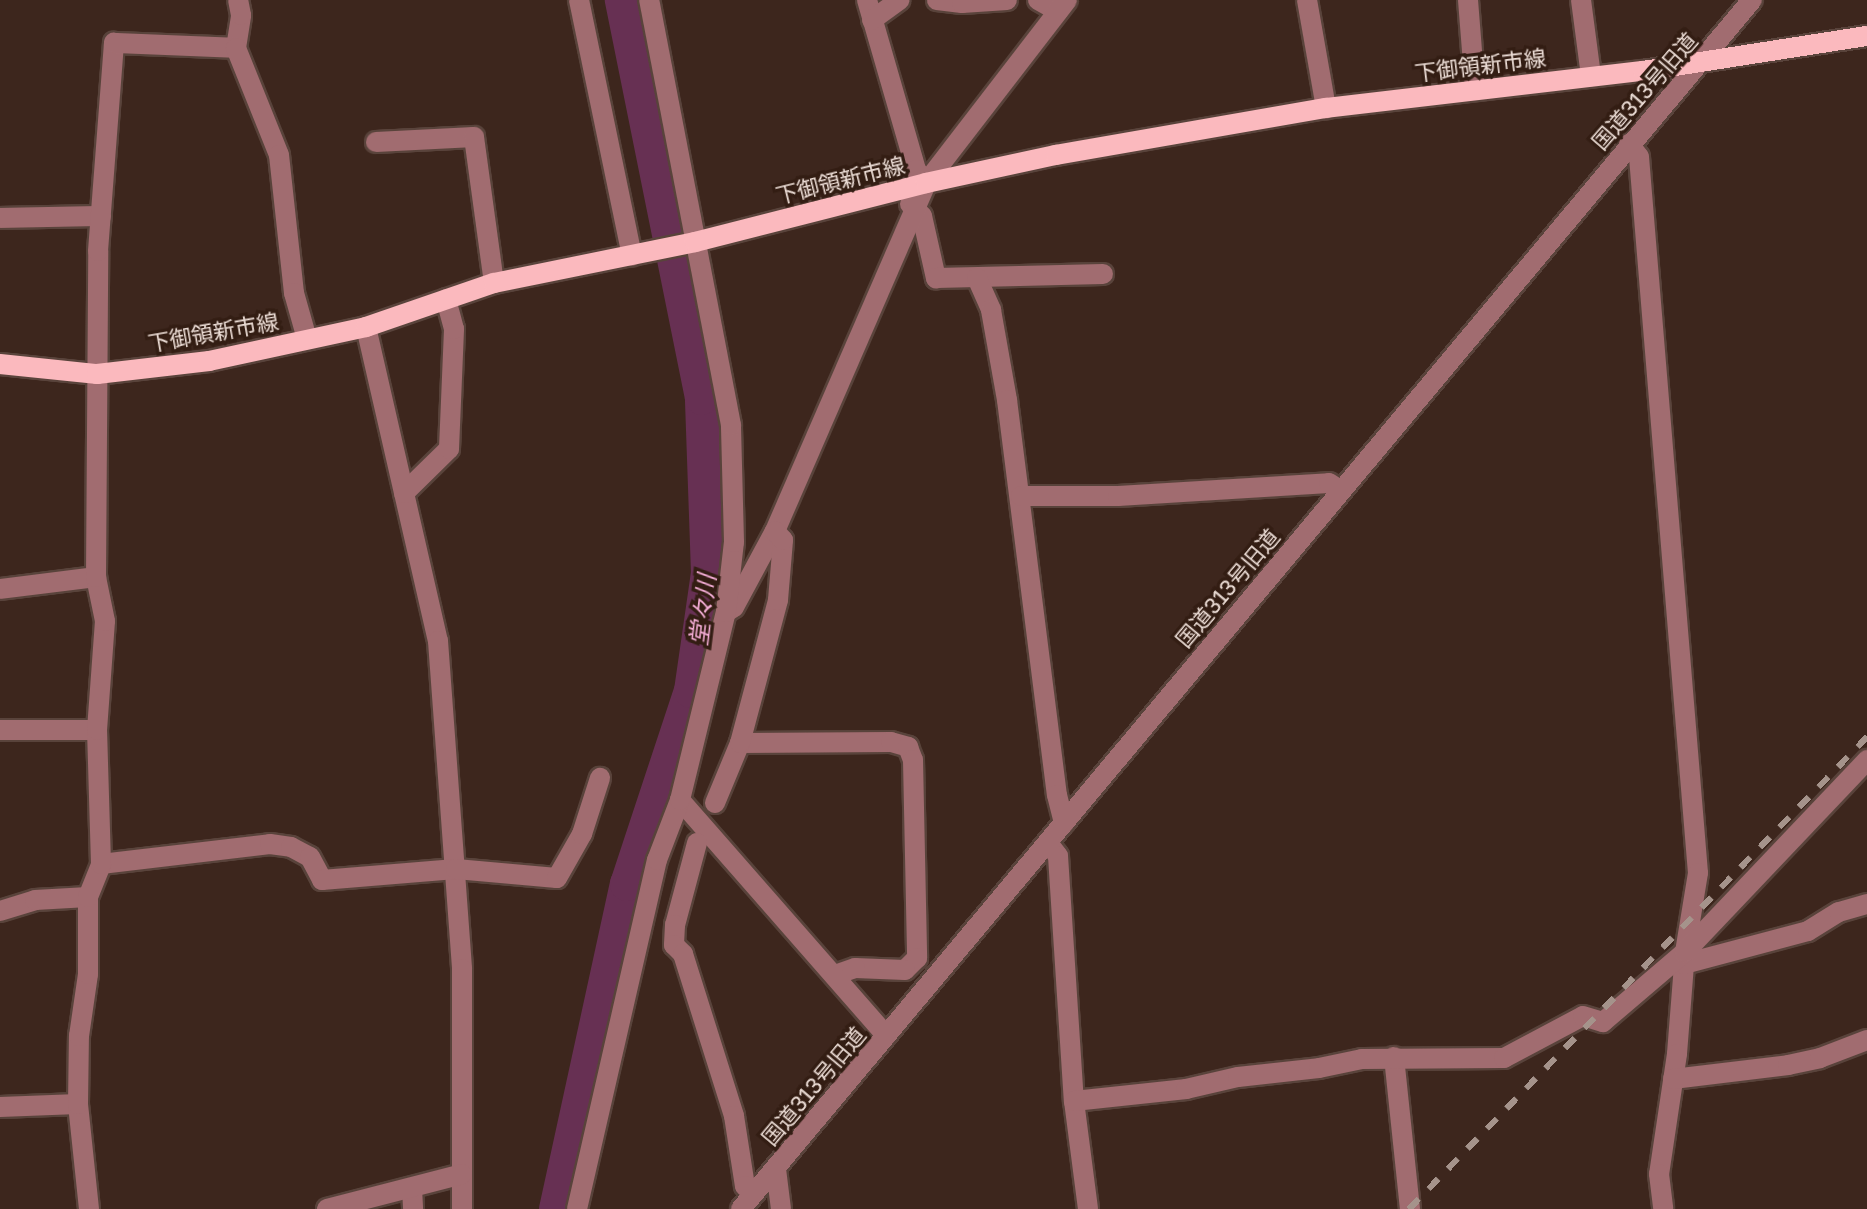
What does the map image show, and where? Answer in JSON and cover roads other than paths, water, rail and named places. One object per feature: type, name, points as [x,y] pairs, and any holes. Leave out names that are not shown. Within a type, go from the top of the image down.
[{"type":"main road","name":"下御領新市線","points":[[0,364],[97,374],[209,361],[366,327],[494,283],[690,243],[926,183],[1056,155],[1326,108],[1701,63],[1867,36]]},
{"type":"street","points":[[238,0],[241,15],[236,48],[279,155],[294,293],[307,339]]},
{"type":"street","points":[[579,0],[632,256]]},
{"type":"street","points":[[577,1209],[657,860],[680,800],[726,612],[734,542],[731,425],[690,243],[649,0]]},
{"type":"street","points":[[900,0],[870,10],[916,170],[926,183]]},
{"type":"street","points":[[937,0],[962,3],[1007,0]]},
{"type":"street","points":[[726,612],[734,607],[775,531],[926,183],[1062,6],[1038,0]]},
{"type":"street","points":[[1307,0],[1326,108]]},
{"type":"street","points":[[1468,0],[1475,89]]},
{"type":"street","points":[[1581,0],[1591,76]]},
{"type":"street","name":"国道313号旧道","points":[[741,1209],[1752,0]]},
{"type":"street","points":[[89,1209],[78,1104],[79,1036],[88,974],[88,897],[101,864],[97,730],[105,621],[96,577],[97,374],[101,216],[114,43],[236,48]]},
{"type":"street","points":[[376,142],[474,137],[494,283]]},
{"type":"street","points":[[1629,144],[1639,157],[1698,873],[1684,958],[1673,1079],[1659,1174],[1663,1209]]},
{"type":"street","points":[[896,191],[922,216],[936,278],[1103,274]]},
{"type":"street","points":[[0,218],[101,216]]},
{"type":"street","points":[[977,278],[995,331],[1021,496],[1057,795],[1064,823]]},
{"type":"street","points":[[404,493],[449,449],[454,329],[446,299]]},
{"type":"street","points":[[366,327],[438,641],[462,969],[462,1209]]},
{"type":"street","points":[[1021,496],[1118,496],[1329,483],[1340,490]]},
{"type":"street","points":[[715,803],[740,743],[778,600],[783,540],[775,531]]},
{"type":"street","points":[[0,589],[96,577]]},
{"type":"street","points":[[0,730],[97,730]]},
{"type":"street","points":[[740,743],[891,742],[908,747],[913,760],[917,958],[905,970],[855,968],[835,975]]},
{"type":"street","points":[[1074,1101],[1186,1089],[1238,1077],[1394,1057],[1479,1061],[1504,1058],[1583,1016],[1603,1022],[1684,958],[1867,760]]},
{"type":"street","points":[[101,864],[270,844],[291,847],[310,857],[322,880],[456,869],[557,878],[582,834],[600,778]]},
{"type":"street","points":[[680,800],[886,1035]]},
{"type":"street","points":[[697,843],[675,925],[674,945],[683,954],[734,1116],[745,1186],[755,1193]]},
{"type":"street","points":[[1048,843],[1058,856],[1074,1101],[1088,1209]]},
{"type":"street","points":[[0,911],[35,900],[88,897]]},
{"type":"street","points":[[1684,958],[1808,931],[1839,912],[1867,904]]},
{"type":"street","points":[[1673,1079],[1788,1065],[1820,1058],[1867,1040]]},
{"type":"street","points":[[1394,1057],[1410,1209]]},
{"type":"street","points":[[0,1107],[78,1104]]},
{"type":"street","points":[[776,1169],[781,1209]]},
{"type":"street","points":[[327,1209],[412,1199],[462,1174]]},
{"type":"waterway","name":"堂々川","points":[[556,1209],[627,884],[691,691],[708,573],[702,398],[622,0]]},
{"type":"railway","points":[[1409,1209],[1867,737]]}]
